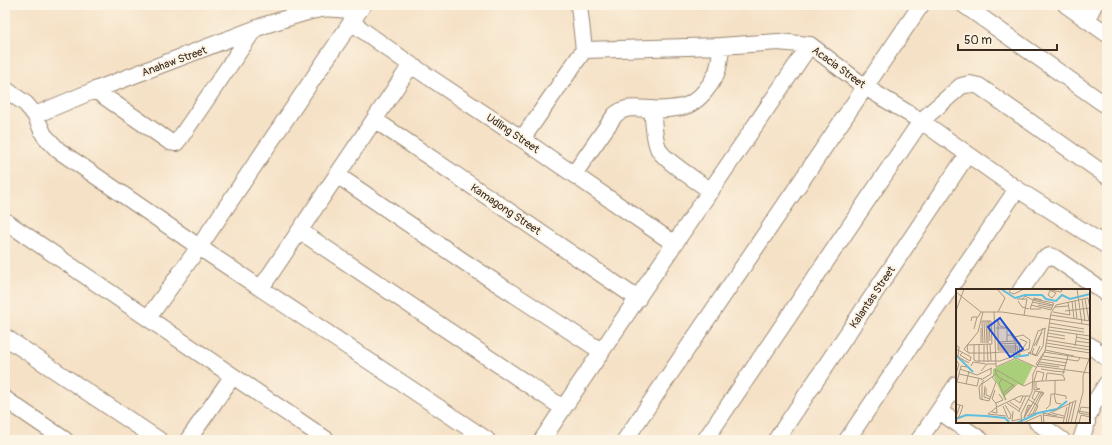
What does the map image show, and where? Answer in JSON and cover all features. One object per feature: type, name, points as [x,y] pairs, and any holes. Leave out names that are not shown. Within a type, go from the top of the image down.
[{"type":"street","points":[[522,139],[584,50],[579,5]]},
{"type":"street","points":[[625,440],[921,5]]},
{"type":"street","points":[[964,5],[1107,106]]},
{"type":"street","points":[[1066,5],[1090,12],[1107,34]]},
{"type":"street","name":"Anahaw Street","points":[[35,115],[95,90],[279,21],[320,9],[339,9],[357,13]]},
{"type":"street","points":[[148,318],[199,247],[357,13]]},
{"type":"street","name":"Udling Street","points":[[357,13],[411,65],[574,174],[675,244]]},
{"type":"street","points":[[95,90],[170,142],[176,143],[253,31]]},
{"type":"street","name":"Acacia Street","points":[[584,50],[721,46],[778,42],[810,45],[865,87],[921,121],[1017,189],[1107,246]]},
{"type":"street","points":[[542,440],[601,350],[810,45]]},
{"type":"street","points":[[574,174],[620,110],[630,108],[652,110],[689,105],[703,93],[716,73],[721,46]]},
{"type":"street","points":[[261,288],[411,65]]},
{"type":"street","points":[[705,440],[921,121],[961,86],[970,84],[979,86],[1107,176]]},
{"type":"street","points":[[5,89],[26,104],[35,115],[44,135],[58,150],[199,247],[487,440]]},
{"type":"street","points":[[652,110],[656,141],[660,151],[668,159],[711,191]]},
{"type":"street","name":"Kamagong Street","points":[[375,120],[638,298]]},
{"type":"street","name":"Kalantas Street","points":[[776,440],[968,155]]},
{"type":"street","points":[[337,175],[466,263],[601,350]]},
{"type":"street","points":[[847,440],[1017,189]]},
{"type":"street","points":[[5,221],[232,377],[327,440]]},
{"type":"street","points":[[300,231],[563,408]]},
{"type":"street","points":[[1022,289],[1043,259],[1050,256],[1107,294]]},
{"type":"street","points":[[5,337],[160,440]]},
{"type":"street","points":[[1090,346],[1107,358]]},
{"type":"street","points":[[188,440],[232,377]]},
{"type":"street","points":[[1090,407],[1107,383]]},
{"type":"street","points":[[919,440],[956,386]]},
{"type":"street","points":[[5,400],[65,440]]},
{"type":"street","points":[[939,411],[956,423]]},
{"type":"street","points":[[956,423],[981,440]]},
{"type":"street","points":[[1038,423],[1062,440]]},
{"type":"street","points":[[1081,440],[1087,423]]}]
